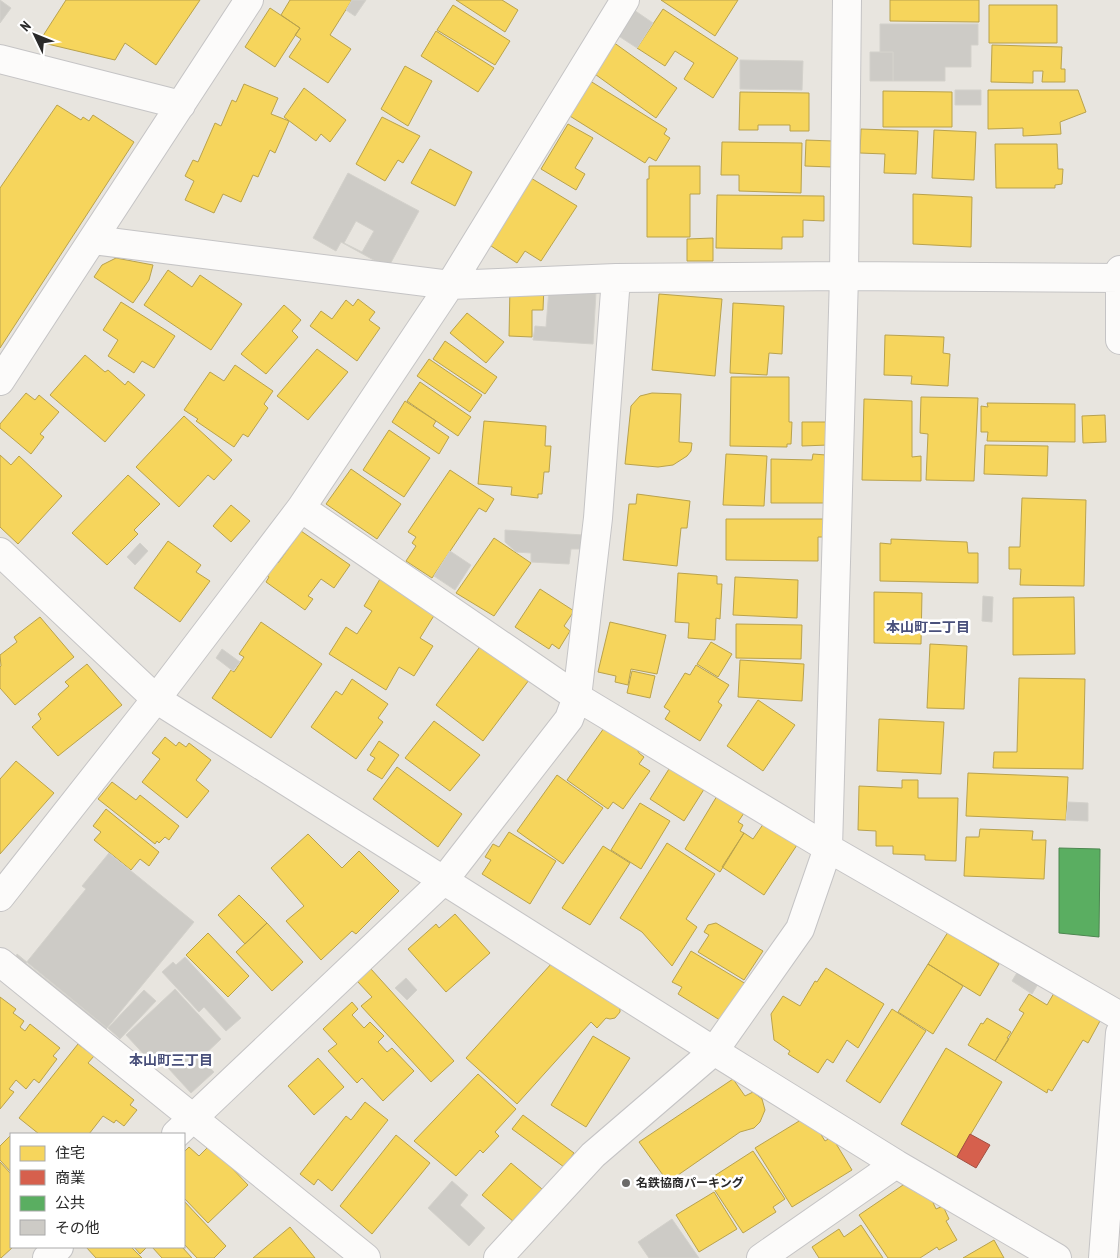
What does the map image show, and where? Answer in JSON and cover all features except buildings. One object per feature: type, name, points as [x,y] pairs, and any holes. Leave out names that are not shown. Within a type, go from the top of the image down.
[{"type":"street","points":[[0,381],[249,0]]},
{"type":"street","points":[[0,898],[156,699],[301,508],[450,285],[625,0]]},
{"type":"street","points":[[498,1258],[593,1154],[714,1051],[800,929],[828,848],[844,276],[847,0]]},
{"type":"street","points":[[0,59],[181,105]]},
{"type":"street","points":[[93,240],[450,285],[616,278],[844,276],[1120,278]]},
{"type":"street","points":[[1120,270],[1120,340]]},
{"type":"street","points":[[185,1126],[444,880],[568,719],[577,697],[598,518],[616,278]]},
{"type":"street","points":[[301,508],[577,697],[828,848],[1120,1016]]},
{"type":"street","points":[[0,552],[156,699],[896,1164],[1057,1258]]},
{"type":"street","points":[[0,962],[185,1126],[366,1258]]},
{"type":"street","points":[[1103,1258],[1120,1032]]},
{"type":"street","points":[[761,1258],[896,1164]]},
{"type":"street","points":[[47,1258],[58,1248]]},
{"type":"place","name":"名鉄協商パーキング","points":[[626,1183]]},
{"type":"district","name":"本山町二丁目","points":[[928,627]]},
{"type":"district","name":"本山町三丁目","points":[[171,1060]]}]
